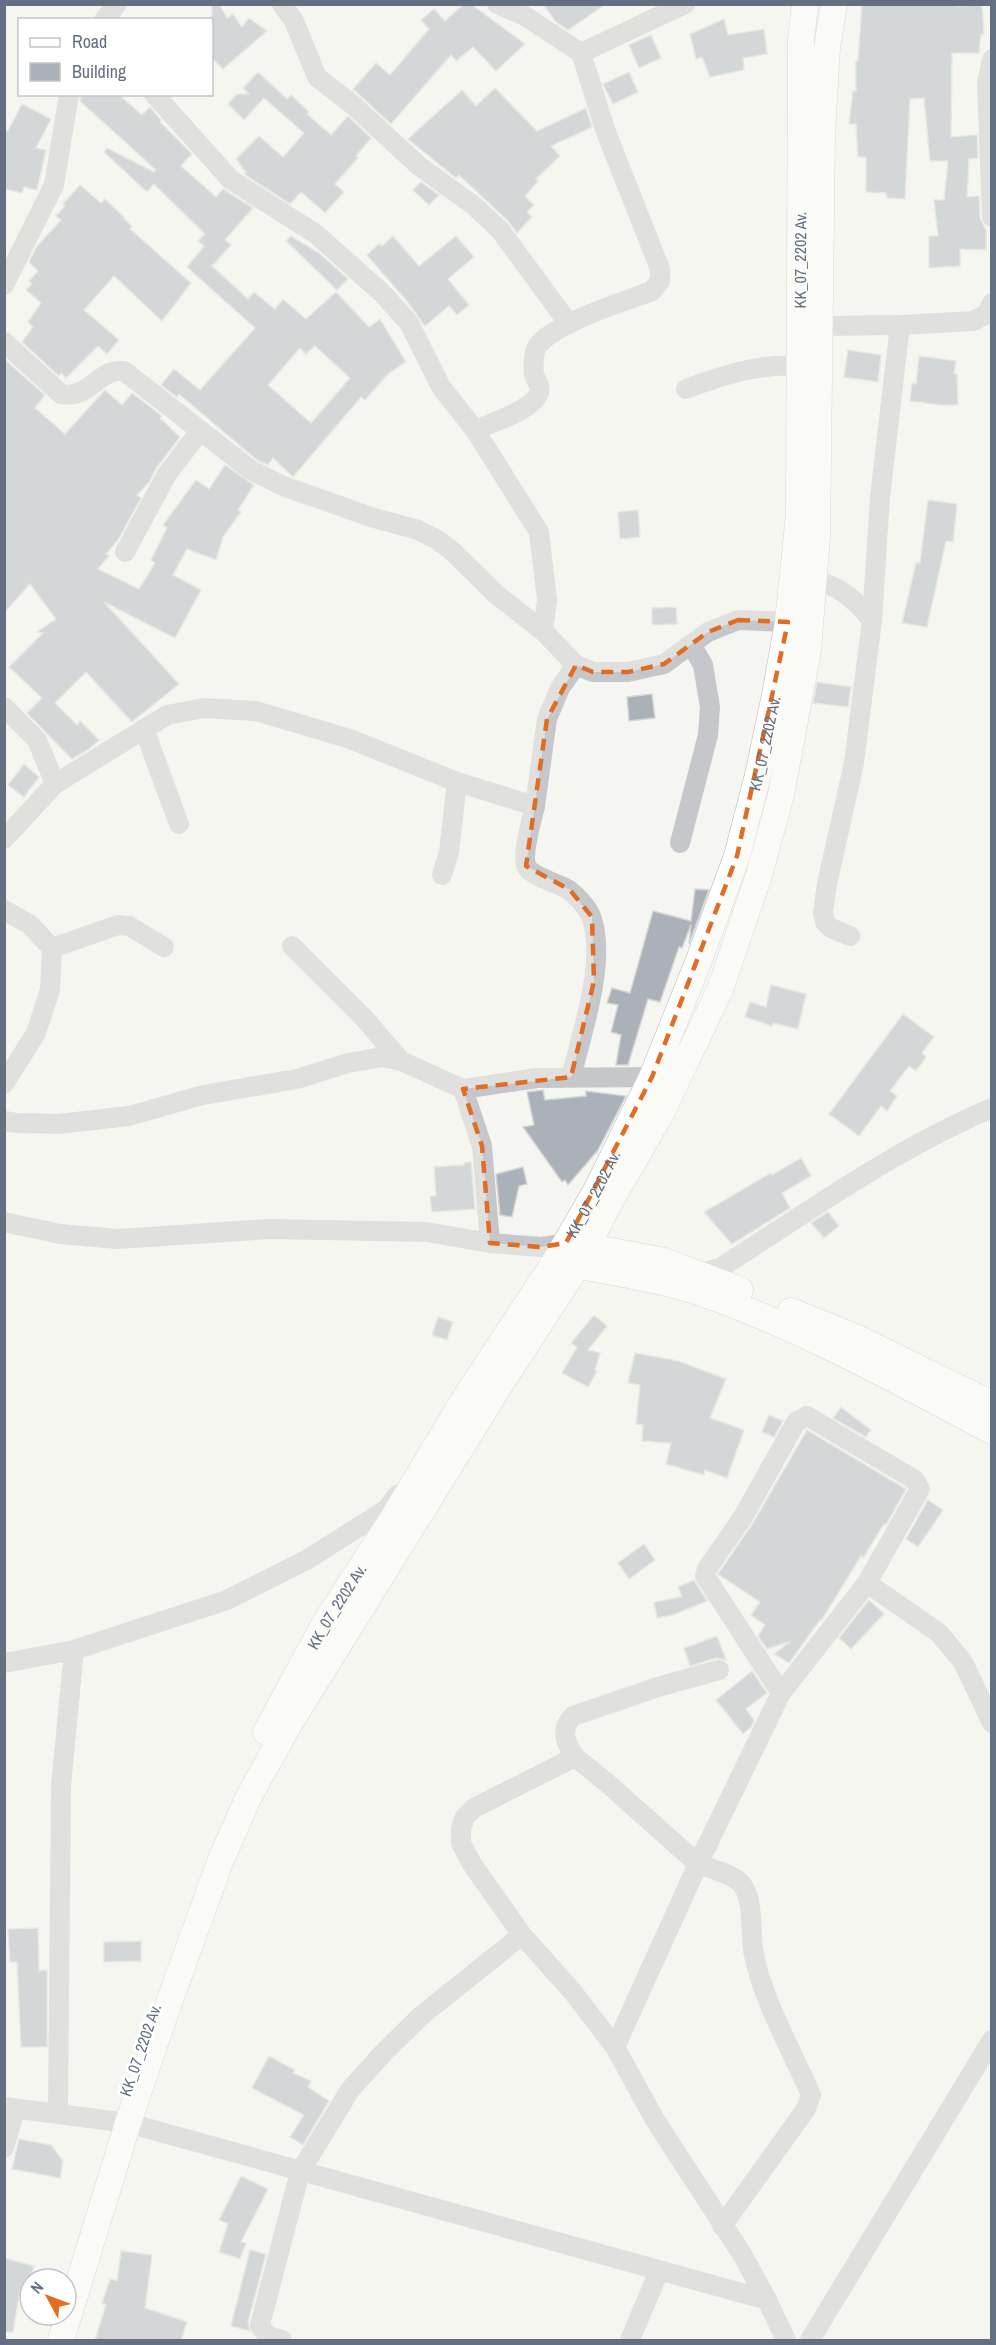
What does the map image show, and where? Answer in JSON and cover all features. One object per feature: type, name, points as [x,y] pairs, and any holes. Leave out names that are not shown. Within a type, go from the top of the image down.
[{"type":"main road","name":"KK_07_2202 Av.","points":[[75,2267],[122,2121],[136,2056],[214,1839],[244,1772],[325,1623],[393,1518],[467,1395],[566,1252],[652,1077],[699,960],[737,856],[758,775],[788,622],[799,514],[801,41],[806,4]]},
{"type":"main road","points":[[61,2340],[122,2121],[220,1862],[248,1798],[288,1726],[503,1380],[566,1252],[660,1115],[720,990],[759,876],[781,795],[808,650],[817,537],[822,132],[827,48],[834,4]]},
{"type":"main road","points":[[566,1252],[664,1282],[699,1283],[855,1337],[992,1404]]},
{"type":"main road","points":[[699,1283],[740,1307],[840,1351],[992,1431]]},
{"type":"street","points":[[106,18],[117,4]]},
{"type":"street","points":[[282,4],[294,21],[317,77],[353,105],[419,166],[473,205],[500,230],[569,324]]},
{"type":"street","points":[[475,430],[515,412],[531,403],[539,395],[540,386],[534,374],[535,352],[539,344],[569,324],[652,291],[660,281],[660,269],[606,132],[581,53],[525,16],[497,4]]},
{"type":"street","points":[[581,53],[685,4]]},
{"type":"street","points":[[992,59],[987,83],[992,218]]},
{"type":"street","points":[[4,285],[54,185],[69,96]]},
{"type":"street","points":[[155,96],[231,180],[316,234],[383,294],[409,323],[441,387],[475,430],[539,532],[547,600],[543,631]]},
{"type":"street","points":[[818,326],[973,321],[987,314],[992,303]]},
{"type":"street","points":[[850,936],[831,928],[825,922],[823,914],[827,884],[854,763],[872,620],[880,497],[900,325]]},
{"type":"street","points":[[4,342],[61,394],[72,396],[83,392],[92,384],[117,370],[124,371],[251,470],[283,486],[371,517],[418,530],[436,539],[452,550],[497,595],[543,631],[576,665],[593,672],[628,672],[663,664],[708,633],[738,620],[788,622]]},
{"type":"street","points":[[686,389],[722,375],[780,364],[800,366]]},
{"type":"street","points":[[125,552],[168,474],[200,431]]},
{"type":"street","points":[[813,580],[830,583],[861,607],[872,620]]},
{"type":"street","points":[[680,843],[708,735],[710,707],[703,665],[692,646]]},
{"type":"street","points":[[571,1077],[594,981],[596,937],[592,916],[570,890],[531,872],[526,866],[526,856],[547,719],[560,688],[576,665]]},
{"type":"street","points":[[4,707],[37,740],[55,784]]},
{"type":"street","points":[[4,839],[55,784],[167,715],[204,708],[256,711],[350,739],[457,782],[535,806]]},
{"type":"street","points":[[144,729],[179,824]]},
{"type":"street","points":[[442,875],[449,852],[457,782]]},
{"type":"street","points":[[4,910],[29,924],[52,948],[50,990],[36,1033],[4,1084]]},
{"type":"street","points":[[52,948],[118,925],[129,926],[164,947]]},
{"type":"street","points":[[292,946],[363,1017],[401,1061]]},
{"type":"street","points":[[4,1121],[59,1124],[129,1116],[203,1095],[297,1079],[348,1063],[382,1057],[401,1061],[463,1089],[537,1078],[652,1077]]},
{"type":"street","points":[[463,1089],[482,1146],[490,1243]]},
{"type":"street","points":[[699,1283],[710,1270],[720,1268],[870,1172],[965,1119],[992,1108]]},
{"type":"street","points":[[4,1222],[60,1234],[118,1239],[269,1229],[428,1232],[490,1243],[566,1252]]},
{"type":"street","points":[[4,1663],[74,1650],[227,1600],[308,1559],[387,1509],[467,1395]]},
{"type":"street","points":[[615,2047],[698,1864],[781,1693],[867,1583],[920,1489],[915,1480],[807,1416],[796,1422],[743,1517],[706,1569],[705,1576],[781,1693]]},
{"type":"street","points":[[867,1583],[939,1632],[963,1662],[992,1723]]},
{"type":"street","points":[[58,2112],[61,1786],[74,1650]]},
{"type":"street","points":[[719,1670],[661,1686],[573,1716],[566,1724],[563,1736],[575,1757],[698,1864],[733,1878],[743,1886],[748,1899],[754,1951],[764,1987],[811,2095],[806,2109],[722,2226]]},
{"type":"street","points":[[575,1757],[474,1808],[465,1817],[461,1829],[461,1843],[472,1864],[522,1935],[572,1991],[615,2047],[655,2120],[742,2254],[786,2340]]},
{"type":"street","points":[[282,2340],[269,2337],[260,2325],[300,2172],[350,2090],[384,2052],[422,2015],[522,1935]]},
{"type":"street","points":[[810,2340],[992,2040]]},
{"type":"street","points":[[4,2148],[10,2108],[122,2121],[767,2300]]},
{"type":"street","points":[[630,2340],[659,2271]]},
{"type":"highlighted area","points":[[738,620],[788,622],[737,856],[652,1077],[566,1243],[541,1247],[490,1243],[482,1146],[463,1089],[571,1077],[594,981],[592,917],[570,890],[526,866],[547,719],[576,665],[593,672],[628,672],[664,664],[708,632]]},
{"type":"building","points":[[212,4],[219,4],[227,18],[233,14],[242,27],[249,18],[267,31],[223,69],[213,59]]},
{"type":"building","points":[[464,4],[471,4],[525,44],[496,71],[473,47],[456,61],[451,55],[391,124],[353,89],[376,63],[390,75],[429,29],[421,20],[434,9],[445,21]]},
{"type":"building","points":[[543,4],[606,4],[568,30],[555,21]]},
{"type":"building","points":[[862,4],[957,4],[957,6],[982,4],[984,34],[981,34],[979,53],[952,53],[951,137],[977,135],[978,158],[969,159],[967,197],[979,196],[980,218],[986,230],[986,250],[960,249],[960,266],[929,268],[929,236],[938,236],[934,200],[944,200],[948,161],[930,161],[924,98],[910,99],[905,199],[887,198],[886,193],[866,192],[866,157],[858,157],[856,124],[849,124],[853,91],[856,91],[856,61],[858,61]]},
{"type":"building","points":[[724,19],[728,35],[764,29],[767,54],[743,58],[744,70],[710,77],[702,57],[696,59],[690,34]]},
{"type":"building","points":[[651,35],[661,58],[639,68],[629,45]]},
{"type":"building","points":[[258,72],[287,99],[291,95],[309,112],[307,114],[331,135],[348,116],[371,138],[356,156],[358,158],[335,184],[344,192],[325,213],[301,192],[290,204],[244,174],[246,172],[236,159],[259,136],[283,157],[304,133],[264,98],[244,120],[228,104],[237,94],[249,94],[243,88]]},
{"type":"building","points":[[629,72],[638,92],[613,104],[603,84]]},
{"type":"building","points":[[495,88],[537,131],[586,108],[592,127],[551,146],[560,156],[536,179],[538,181],[525,196],[534,205],[527,212],[532,217],[517,233],[508,221],[459,175],[456,178],[408,139],[462,90],[476,106]]},
{"type":"building","points":[[81,96],[120,96],[142,115],[150,107],[161,120],[160,122],[192,154],[181,166],[216,197],[223,189],[253,208],[225,240],[231,245],[212,266],[248,299],[254,292],[275,309],[283,299],[306,319],[336,292],[369,327],[380,319],[406,362],[389,373],[365,400],[361,397],[293,477],[273,458],[268,465],[257,460],[179,394],[177,397],[161,385],[174,369],[200,390],[255,328],[187,267],[204,246],[198,241],[205,234],[154,184],[147,192],[104,152],[107,148],[154,172],[156,170],[80,101]],"holes":[[[315,346],[350,378],[311,423],[268,385],[300,348],[306,354]]]},
{"type":"building","points":[[22,104],[51,119],[36,148],[46,150],[37,190],[24,187],[22,193],[4,189],[4,130],[8,131]]},
{"type":"building","points":[[421,182],[439,195],[429,205],[413,190]]},
{"type":"building","points":[[80,185],[101,203],[105,199],[132,226],[130,229],[191,283],[162,321],[114,276],[84,310],[119,340],[107,354],[98,346],[66,378],[61,373],[59,376],[22,342],[33,327],[28,322],[41,303],[26,290],[32,284],[29,281],[38,271],[29,262],[37,246],[61,220],[56,216],[65,206],[63,204]]},
{"type":"building","points":[[291,236],[319,253],[348,279],[337,290],[286,241]]},
{"type":"building","points":[[393,236],[419,266],[456,236],[474,257],[448,279],[469,305],[457,315],[449,306],[425,326],[367,255],[380,243],[382,246]]},
{"type":"building","points":[[848,350],[881,355],[878,382],[844,377]]},
{"type":"building","points":[[919,356],[956,361],[954,374],[957,374],[958,405],[910,401],[912,383],[916,384]]},
{"type":"building","points":[[4,359],[45,395],[35,408],[65,434],[105,390],[122,405],[132,393],[162,416],[160,418],[180,437],[157,467],[149,482],[137,495],[141,498],[118,540],[106,554],[109,556],[98,569],[139,589],[155,563],[151,560],[167,528],[163,525],[196,480],[209,489],[225,465],[254,485],[238,510],[241,512],[223,537],[216,560],[187,549],[173,575],[201,590],[175,638],[104,602],[179,684],[132,722],[86,672],[55,703],[77,725],[80,721],[99,740],[72,759],[27,713],[42,698],[9,667],[43,633],[37,632],[56,619],[30,584],[4,613]]},
{"type":"building","points":[[928,500],[957,504],[953,542],[946,541],[927,627],[902,623],[916,563],[920,563]]},
{"type":"building","points":[[638,510],[640,537],[620,539],[618,512]]},
{"type":"building","points":[[676,607],[677,624],[652,625],[652,608]]},
{"type":"building","points":[[817,682],[851,687],[848,707],[813,703]]},
{"type":"building","points":[[652,694],[655,718],[629,721],[627,697]]},
{"type":"building","points":[[24,764],[39,777],[24,797],[8,785]]},
{"type":"building","points":[[695,889],[709,890],[689,944],[691,925],[682,948],[679,947],[660,1002],[648,999],[628,1065],[616,1065],[621,1035],[611,1032],[618,1005],[607,1003],[612,988],[630,993],[653,911],[691,921]]},
{"type":"building","points":[[771,985],[806,994],[798,1029],[773,1023],[772,1026],[745,1017],[750,1002],[766,1007]]},
{"type":"building","points":[[903,1014],[934,1037],[922,1053],[926,1057],[916,1071],[909,1066],[890,1091],[897,1096],[887,1111],[881,1106],[859,1136],[829,1114]]},
{"type":"building","points":[[543,1090],[545,1100],[586,1096],[586,1091],[626,1096],[598,1150],[568,1185],[565,1180],[562,1182],[523,1127],[534,1125],[527,1092]]},
{"type":"building","points":[[801,1158],[811,1176],[782,1193],[790,1208],[732,1244],[704,1212],[771,1173],[772,1175]]},
{"type":"building","points":[[471,1162],[475,1209],[432,1212],[430,1196],[436,1196],[434,1167],[464,1165],[464,1163]]},
{"type":"building","points":[[523,1167],[527,1184],[519,1186],[512,1217],[500,1215],[496,1174]]},
{"type":"building","points":[[828,1212],[839,1226],[824,1238],[811,1223]]},
{"type":"building","points":[[594,1315],[607,1326],[588,1350],[600,1353],[595,1370],[597,1371],[588,1387],[562,1373],[577,1347],[571,1343]]},
{"type":"building","points":[[438,1317],[453,1322],[447,1340],[432,1335]]},
{"type":"building","points":[[635,1353],[678,1361],[726,1379],[710,1418],[744,1430],[727,1478],[705,1470],[704,1475],[666,1464],[671,1443],[642,1441],[643,1425],[636,1424],[640,1385],[628,1383]]},
{"type":"building","points":[[841,1407],[871,1430],[866,1437],[833,1418]]},
{"type":"building","points":[[769,1415],[783,1421],[774,1437],[762,1432]]},
{"type":"building","points":[[807,1430],[906,1489],[886,1525],[884,1524],[863,1558],[861,1556],[821,1621],[789,1663],[774,1654],[791,1641],[767,1649],[758,1636],[765,1625],[751,1615],[760,1602],[718,1574],[753,1523]]},
{"type":"building","points":[[928,1500],[943,1510],[918,1547],[906,1539]]},
{"type":"building","points":[[644,1544],[655,1560],[629,1579],[618,1563]]},
{"type":"building","points":[[694,1580],[707,1601],[673,1615],[657,1618],[654,1602],[682,1597],[678,1587]]},
{"type":"building","points":[[869,1600],[884,1614],[851,1649],[839,1638]]},
{"type":"building","points":[[717,1636],[726,1660],[716,1658],[690,1666],[684,1648]]},
{"type":"building","points":[[752,1671],[767,1693],[746,1709],[754,1720],[751,1727],[743,1734],[716,1700]]},
{"type":"building","points":[[38,1928],[39,1971],[47,1970],[47,2047],[21,2047],[17,1962],[10,1962],[8,1929]]},
{"type":"building","points":[[141,1941],[141,1961],[104,1962],[104,1942]]},
{"type":"building","points":[[269,2056],[295,2070],[293,2073],[311,2081],[308,2087],[329,2101],[303,2145],[290,2137],[304,2115],[252,2088]]},
{"type":"building","points":[[19,2139],[51,2145],[63,2161],[60,2178],[12,2169]]},
{"type":"building","points":[[241,2176],[268,2189],[241,2242],[246,2243],[240,2259],[219,2252],[228,2224],[219,2220]]},
{"type":"building","points":[[250,2250],[266,2254],[248,2322],[250,2331],[231,2326]]},
{"type":"building","points":[[121,2251],[152,2255],[145,2308],[187,2322],[181,2340],[95,2340],[106,2305],[102,2303],[110,2279],[117,2281]]},
{"type":"building","points":[[4,2258],[34,2266],[18,2267],[18,2302],[13,2332],[4,2332]]}]
